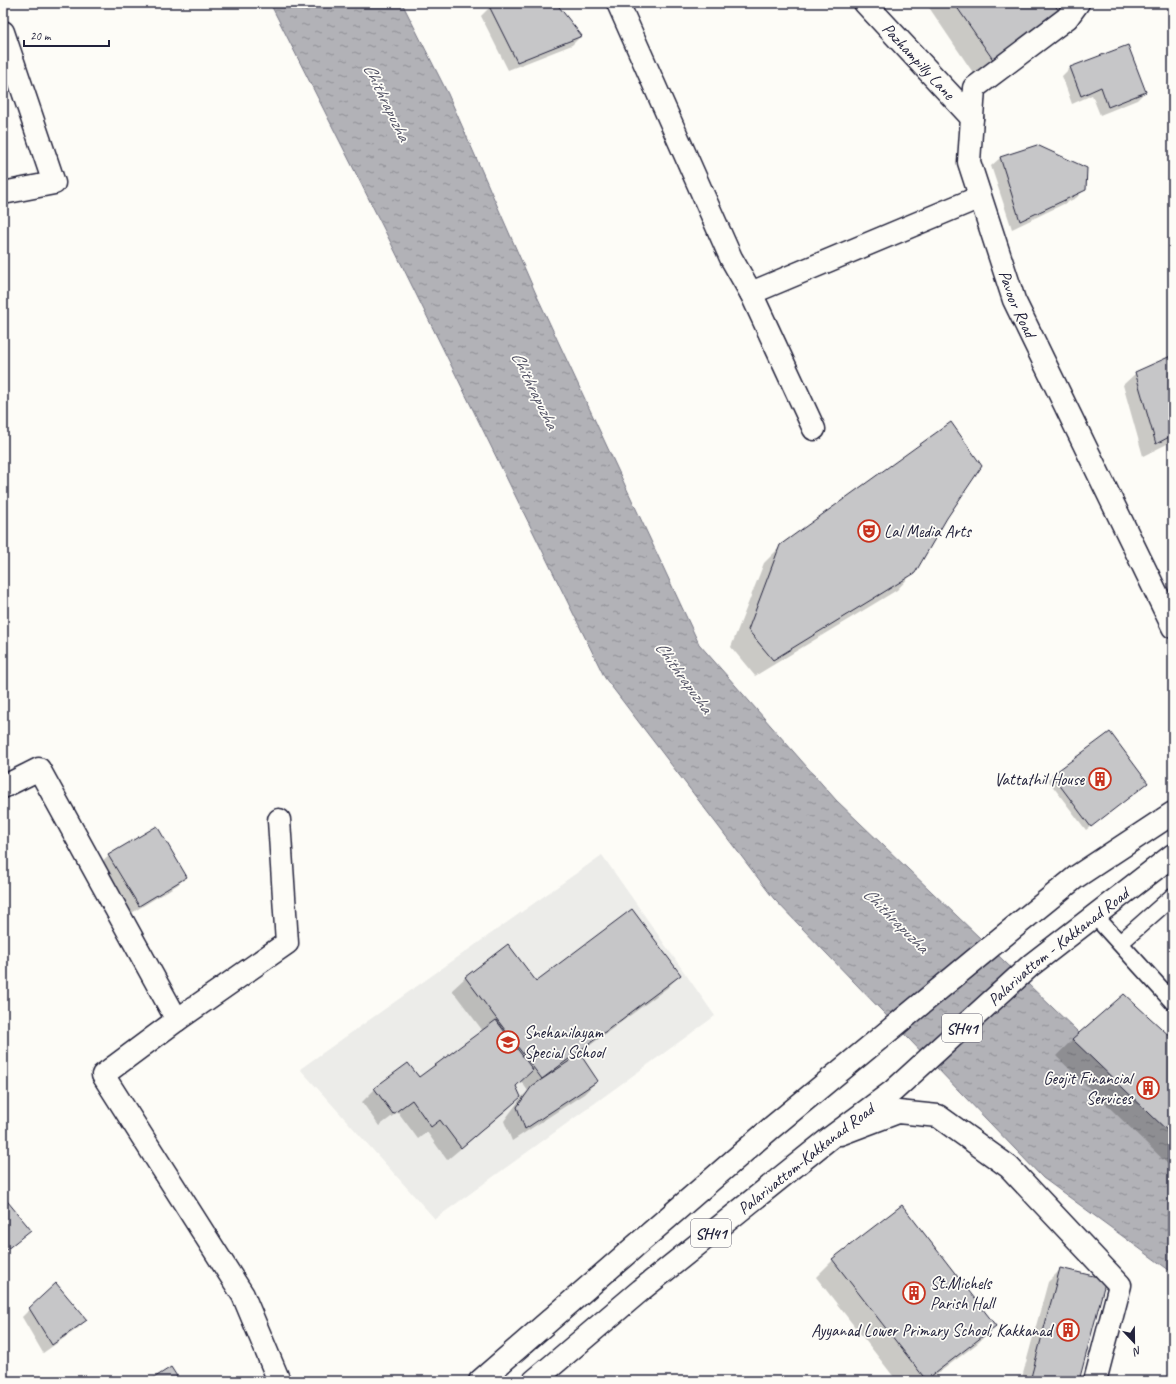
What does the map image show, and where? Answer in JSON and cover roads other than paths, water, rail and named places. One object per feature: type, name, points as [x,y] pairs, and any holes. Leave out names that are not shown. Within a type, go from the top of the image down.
[{"type":"street","points":[[618,3],[731,258],[752,294],[814,429]]},
{"type":"street","name":"Pazhampilly Lane","points":[[864,3],[972,118]]},
{"type":"street","name":"Pavoor Road","points":[[1078,3],[1067,18],[974,88],[969,162],[1014,300],[1173,627]]},
{"type":"street","points":[[3,32],[54,183],[3,193]]},
{"type":"street","points":[[752,294],[980,197]]},
{"type":"street","points":[[3,787],[39,770],[177,1020]]},
{"type":"street","points":[[480,1381],[770,1129],[1001,938],[1076,877],[1173,813]]},
{"type":"street","points":[[279,820],[287,943],[177,1020],[103,1075],[243,1294],[279,1381]]},
{"type":"street","name":"Palarivattom - Kakkanad Road","points":[[893,1091],[1031,965],[1173,855]]},
{"type":"street","name":"Palarivattom-Kakkanad Road","points":[[534,1381],[641,1290],[830,1138],[893,1091]]},
{"type":"street","points":[[830,1138],[898,1112],[938,1116],[1008,1167],[1120,1285],[1095,1381]]},
{"type":"lane","points":[[1120,943],[1173,896]]},
{"type":"lane","points":[[1095,916],[1173,1002]]},
{"type":"water","name":"Chithrapuzha","points":[[270,3],[402,3],[448,94],[536,294],[699,644],[836,800],[1173,1123],[1173,1273],[1043,1178],[774,899],[605,678],[387,235]]},
{"type":"place","name":"Lal Media Arts","points":[[869,531]]},
{"type":"place","name":"Vattathil House","points":[[1100,779]]},
{"type":"place","name":"Snehanilayam Special School","points":[[508,1042]]},
{"type":"place","name":"Geojit Financial Services","points":[[1148,1088]]},
{"type":"place","name":"St.Michels Parish Hall","points":[[914,1293]]},
{"type":"place","name":"Ayyanad Lower Primary School, Kakkanad","points":[[1068,1330]]}]
